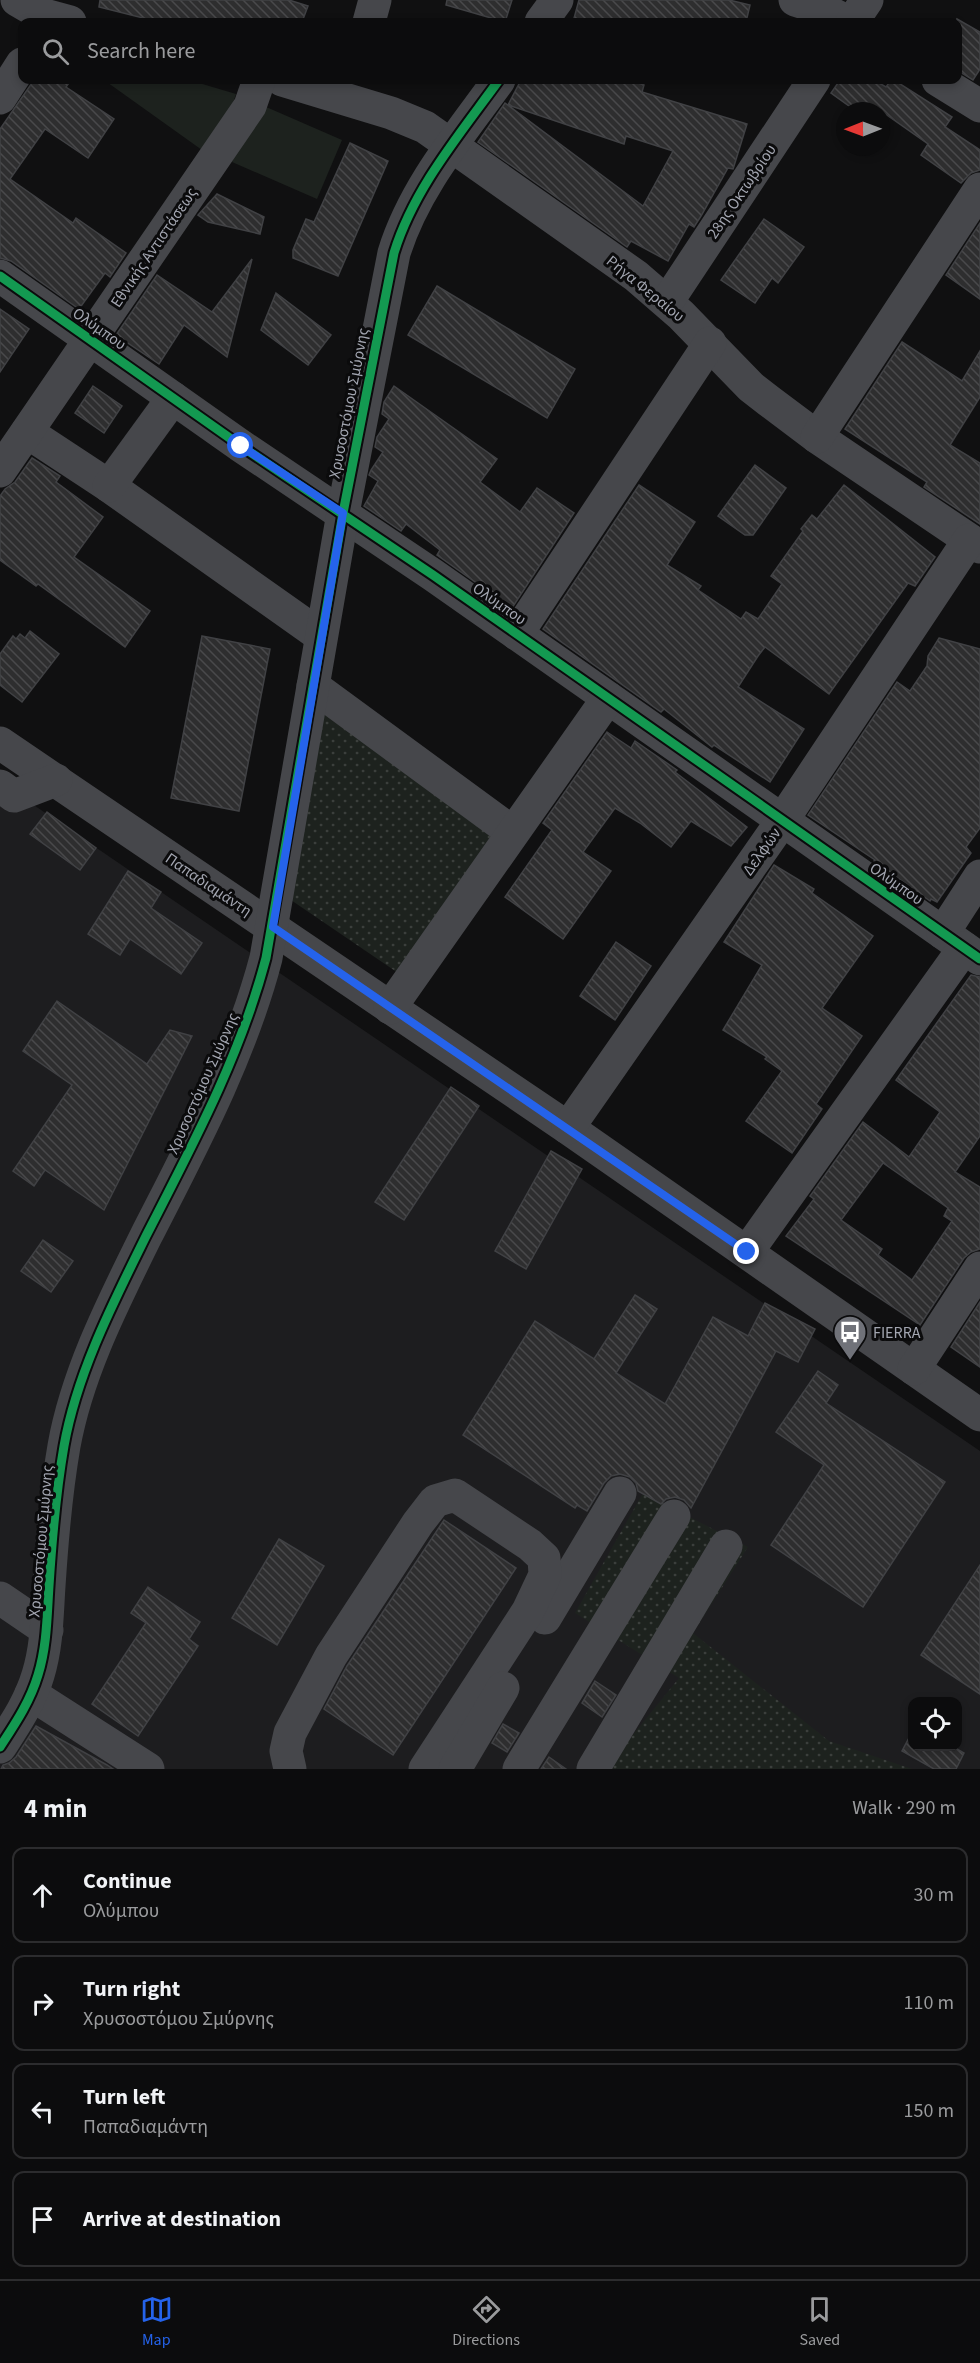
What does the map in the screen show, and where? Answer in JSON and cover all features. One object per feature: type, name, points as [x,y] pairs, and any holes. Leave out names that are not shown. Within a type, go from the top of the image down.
[{"type":"street","points":[[370,18],[375,0]]},
{"type":"street","points":[[544,18],[557,0]]},
{"type":"street","points":[[795,0],[842,18]]},
{"type":"street","points":[[853,18],[867,0]]},
{"type":"street","points":[[19,1],[52,18]]},
{"type":"street","points":[[0,98],[18,70]]},
{"type":"street","name":"Εθνικής Αντιστάσεως","points":[[0,471],[250,106],[258,84]]},
{"type":"street","name":"Ρήγα Φεραίου","points":[[311,84],[348,89],[425,127],[451,145],[636,276],[710,343],[751,387],[817,437],[974,544]]},
{"type":"street","name":"Χρυσοστόμου Σμύρνης","points":[[0,1747],[31,1694],[42,1659],[47,1630],[55,1508],[64,1446],[77,1395],[123,1282],[230,1065],[260,983],[273,927],[343,513],[394,253],[404,225],[415,204],[451,145],[496,84]]},
{"type":"street","name":"28ης Οκτωβρίου","points":[[667,302],[811,84]]},
{"type":"street","points":[[944,84],[980,106]]},
{"type":"street","points":[[817,437],[980,189]]},
{"type":"street","name":"Ολύμπου","points":[[0,276],[173,398],[517,634],[962,947]]},
{"type":"street","points":[[517,634],[710,343]]},
{"type":"street","points":[[109,486],[173,398]]},
{"type":"street","points":[[27,432],[109,486],[321,636]]},
{"type":"street","name":"Δελφών","points":[[568,1128],[974,544]]},
{"type":"street","points":[[313,686],[512,832]]},
{"type":"street","points":[[390,1008],[608,699]]},
{"type":"street","name":"Παπαδιαμάντη","points":[[0,743],[568,1128],[980,1415]]},
{"type":"street","points":[[0,786],[14,796],[56,780]]},
{"type":"street","points":[[747,1252],[962,947],[980,876]]},
{"type":"street","points":[[914,1369],[980,1269]]},
{"type":"street","points":[[455,1769],[620,1493]]},
{"type":"street","points":[[290,1769],[286,1751],[290,1732],[331,1656],[418,1523],[435,1501],[455,1496],[530,1545],[544,1558],[545,1575],[528,1611],[425,1769]]},
{"type":"street","points":[[519,1769],[674,1516]]},
{"type":"street","points":[[593,1769],[726,1546]]},
{"type":"street","points":[[0,1598],[47,1630]]},
{"type":"street","points":[[31,1694],[148,1769]]},
{"type":"shaded area","points":[[110,84],[202,84],[236,94],[233,103],[202,150]]},
{"type":"shaded area","points":[[257,103],[342,140],[317,199],[232,162]]},
{"type":"shaded area","points":[[322,709],[502,835],[404,977],[288,898]]},
{"type":"shaded area","points":[[0,782],[980,1451],[980,1769],[0,1769]]},
{"type":"shaded area","points":[[643,1493],[748,1547],[693,1633],[829,1741],[912,1769],[605,1769],[679,1678],[575,1613]]},
{"type":"building","points":[[100,0],[289,0],[308,6],[304,18],[143,18],[99,7]]},
{"type":"building","points":[[447,0],[512,0],[506,18],[491,18],[446,5]]},
{"type":"building","points":[[579,0],[729,0],[750,5],[747,18],[574,18]]},
{"type":"building","points":[[962,22],[980,32],[980,69],[973,80],[962,73]]},
{"type":"building","points":[[31,84],[68,84],[66,87],[114,119],[88,158],[45,129],[10,179],[73,223],[76,218],[126,253],[110,277],[105,273],[79,309],[11,261],[0,258],[0,129]]},
{"type":"building","points":[[519,84],[641,84],[644,85],[642,92],[747,124],[733,169],[728,168],[694,227],[689,224],[668,261],[631,241],[627,247],[478,142],[505,103],[643,206],[673,151],[626,136],[624,144],[508,105]]},
{"type":"building","points":[[837,84],[881,84],[886,87],[888,84],[900,84],[952,117],[945,127],[980,150],[980,170],[971,173],[961,183],[921,155],[928,144],[890,117],[890,102],[844,102],[831,93]]},
{"type":"building","points":[[350,143],[388,161],[338,276],[293,258],[293,250],[306,219],[314,222]]},
{"type":"building","points":[[217,194],[264,217],[260,234],[208,222],[198,215]]},
{"type":"building","points":[[764,219],[804,247],[778,283],[772,278],[755,303],[721,280]]},
{"type":"building","points":[[980,223],[980,299],[946,275]]},
{"type":"building","points":[[252,259],[227,357],[184,325],[159,364],[116,335],[157,275],[212,312]]},
{"type":"building","points":[[437,286],[575,369],[547,418],[408,335]]},
{"type":"building","points":[[276,293],[331,335],[308,365],[261,330]]},
{"type":"building","points":[[0,309],[29,329],[0,372]]},
{"type":"building","points":[[902,342],[962,381],[980,351],[980,397],[950,445],[980,463],[980,524],[924,487],[927,482],[845,429]]},
{"type":"building","points":[[93,386],[122,406],[104,433],[75,413]]},
{"type":"building","points":[[394,386],[497,459],[480,482],[520,512],[537,488],[574,513],[512,608],[437,555],[440,550],[406,524],[401,531],[364,506],[378,481],[369,475],[383,452],[375,447],[377,437],[389,419],[382,414],[384,402]]},
{"type":"building","points":[[32,458],[60,476],[56,482],[103,517],[74,557],[150,611],[125,647],[38,584],[36,586],[0,560],[0,496],[15,482]]},
{"type":"building","points":[[755,465],[786,488],[753,535],[745,535],[718,516]]},
{"type":"building","points":[[639,485],[695,522],[667,565],[701,586],[698,590],[741,619],[746,612],[758,619],[782,584],[771,576],[803,531],[801,529],[812,515],[817,519],[844,485],[935,557],[915,586],[908,583],[829,694],[765,647],[758,656],[738,687],[804,729],[770,782],[714,745],[712,747],[664,709],[661,712],[543,629]]},
{"type":"building","points":[[30,631],[59,654],[22,702],[0,685],[0,654],[13,636],[16,639],[20,634],[25,638]]},
{"type":"building","points":[[202,636],[270,649],[239,811],[171,798]]},
{"type":"building","points":[[939,638],[980,649],[980,828],[966,847],[971,853],[937,902],[931,899],[930,901],[875,860],[808,815],[897,682],[910,691],[927,666],[928,656]]},
{"type":"building","points":[[607,732],[631,748],[635,741],[677,770],[675,772],[747,827],[731,846],[691,821],[671,847],[640,823],[615,808],[583,852],[611,871],[563,939],[505,897],[552,830],[543,823]]},
{"type":"building","points":[[47,812],[96,848],[80,870],[30,834]]},
{"type":"building","points":[[774,865],[814,889],[812,893],[873,936],[822,1008],[862,1036],[816,1104],[822,1109],[792,1153],[746,1121],[782,1071],[765,1059],[767,1057],[723,1030],[762,965],[724,942]]},
{"type":"building","points":[[128,871],[161,892],[151,908],[202,943],[181,974],[130,939],[120,955],[88,934]]},
{"type":"building","points":[[616,942],[651,966],[615,1020],[580,996]]},
{"type":"building","points":[[971,975],[980,977],[980,1136],[955,1172],[980,1187],[980,1249],[964,1258],[920,1325],[786,1236],[814,1199],[810,1196],[863,1122],[909,1157],[940,1112],[896,1080]],"holes":[[[883,1163],[948,1208],[944,1216],[952,1221],[912,1280],[878,1255],[882,1249],[841,1220]]]},
{"type":"building","points":[[57,1001],[147,1064],[170,1030],[192,1036],[104,1210],[45,1170],[34,1186],[13,1171],[72,1085],[23,1051]]},
{"type":"building","points":[[451,1087],[479,1106],[404,1220],[375,1202]]},
{"type":"building","points":[[551,1151],[582,1169],[526,1269],[495,1251]]},
{"type":"building","points":[[43,1240],[73,1261],[51,1292],[21,1271]]},
{"type":"building","points":[[635,1295],[657,1309],[616,1373],[665,1404],[713,1317],[748,1336],[765,1303],[815,1329],[798,1362],[776,1351],[691,1508],[684,1500],[675,1497],[666,1499],[661,1504],[638,1491],[636,1483],[630,1477],[620,1474],[611,1476],[604,1483],[587,1511],[577,1505],[575,1508],[463,1435],[535,1321],[594,1359]]},
{"type":"building","points":[[980,1302],[980,1367],[951,1347]]},
{"type":"building","points":[[818,1371],[838,1385],[826,1403],[945,1482],[863,1607],[771,1545],[824,1465],[776,1432]]},
{"type":"building","points":[[444,1520],[516,1568],[393,1755],[324,1709],[347,1666]]},
{"type":"building","points":[[279,1539],[324,1566],[277,1645],[232,1618]]},
{"type":"building","points":[[980,1565],[980,1694],[921,1655]]},
{"type":"building","points":[[148,1587],[200,1622],[189,1639],[198,1646],[138,1736],[92,1704],[146,1623],[131,1613]]},
{"type":"building","points":[[595,1681],[616,1695],[602,1717],[582,1703]]},
{"type":"building","points":[[503,1724],[519,1733],[507,1752],[492,1743]]},
{"type":"building","points":[[36,1726],[113,1769],[1,1769],[3,1765],[16,1757]]},
{"type":"building","points":[[908,1740],[908,1751],[961,1751],[964,1753],[956,1769],[934,1769],[902,1751]]},
{"type":"building","points":[[549,1757],[566,1769],[541,1769]]},
{"type":"cycle path","points":[[0,1747],[26,1704],[41,1664],[46,1631],[53,1533],[64,1446],[87,1365],[109,1313],[229,1066],[243,1031],[266,958],[343,513],[394,253],[413,206],[439,162],[496,84]]},
{"type":"cycle path","points":[[0,276],[241,446],[433,575],[980,959]]},
{"type":"place","name":"FIERRA","points":[[850,1361]]},
{"type":"route","points":[[241,446],[343,513],[273,927],[747,1252]]}]
